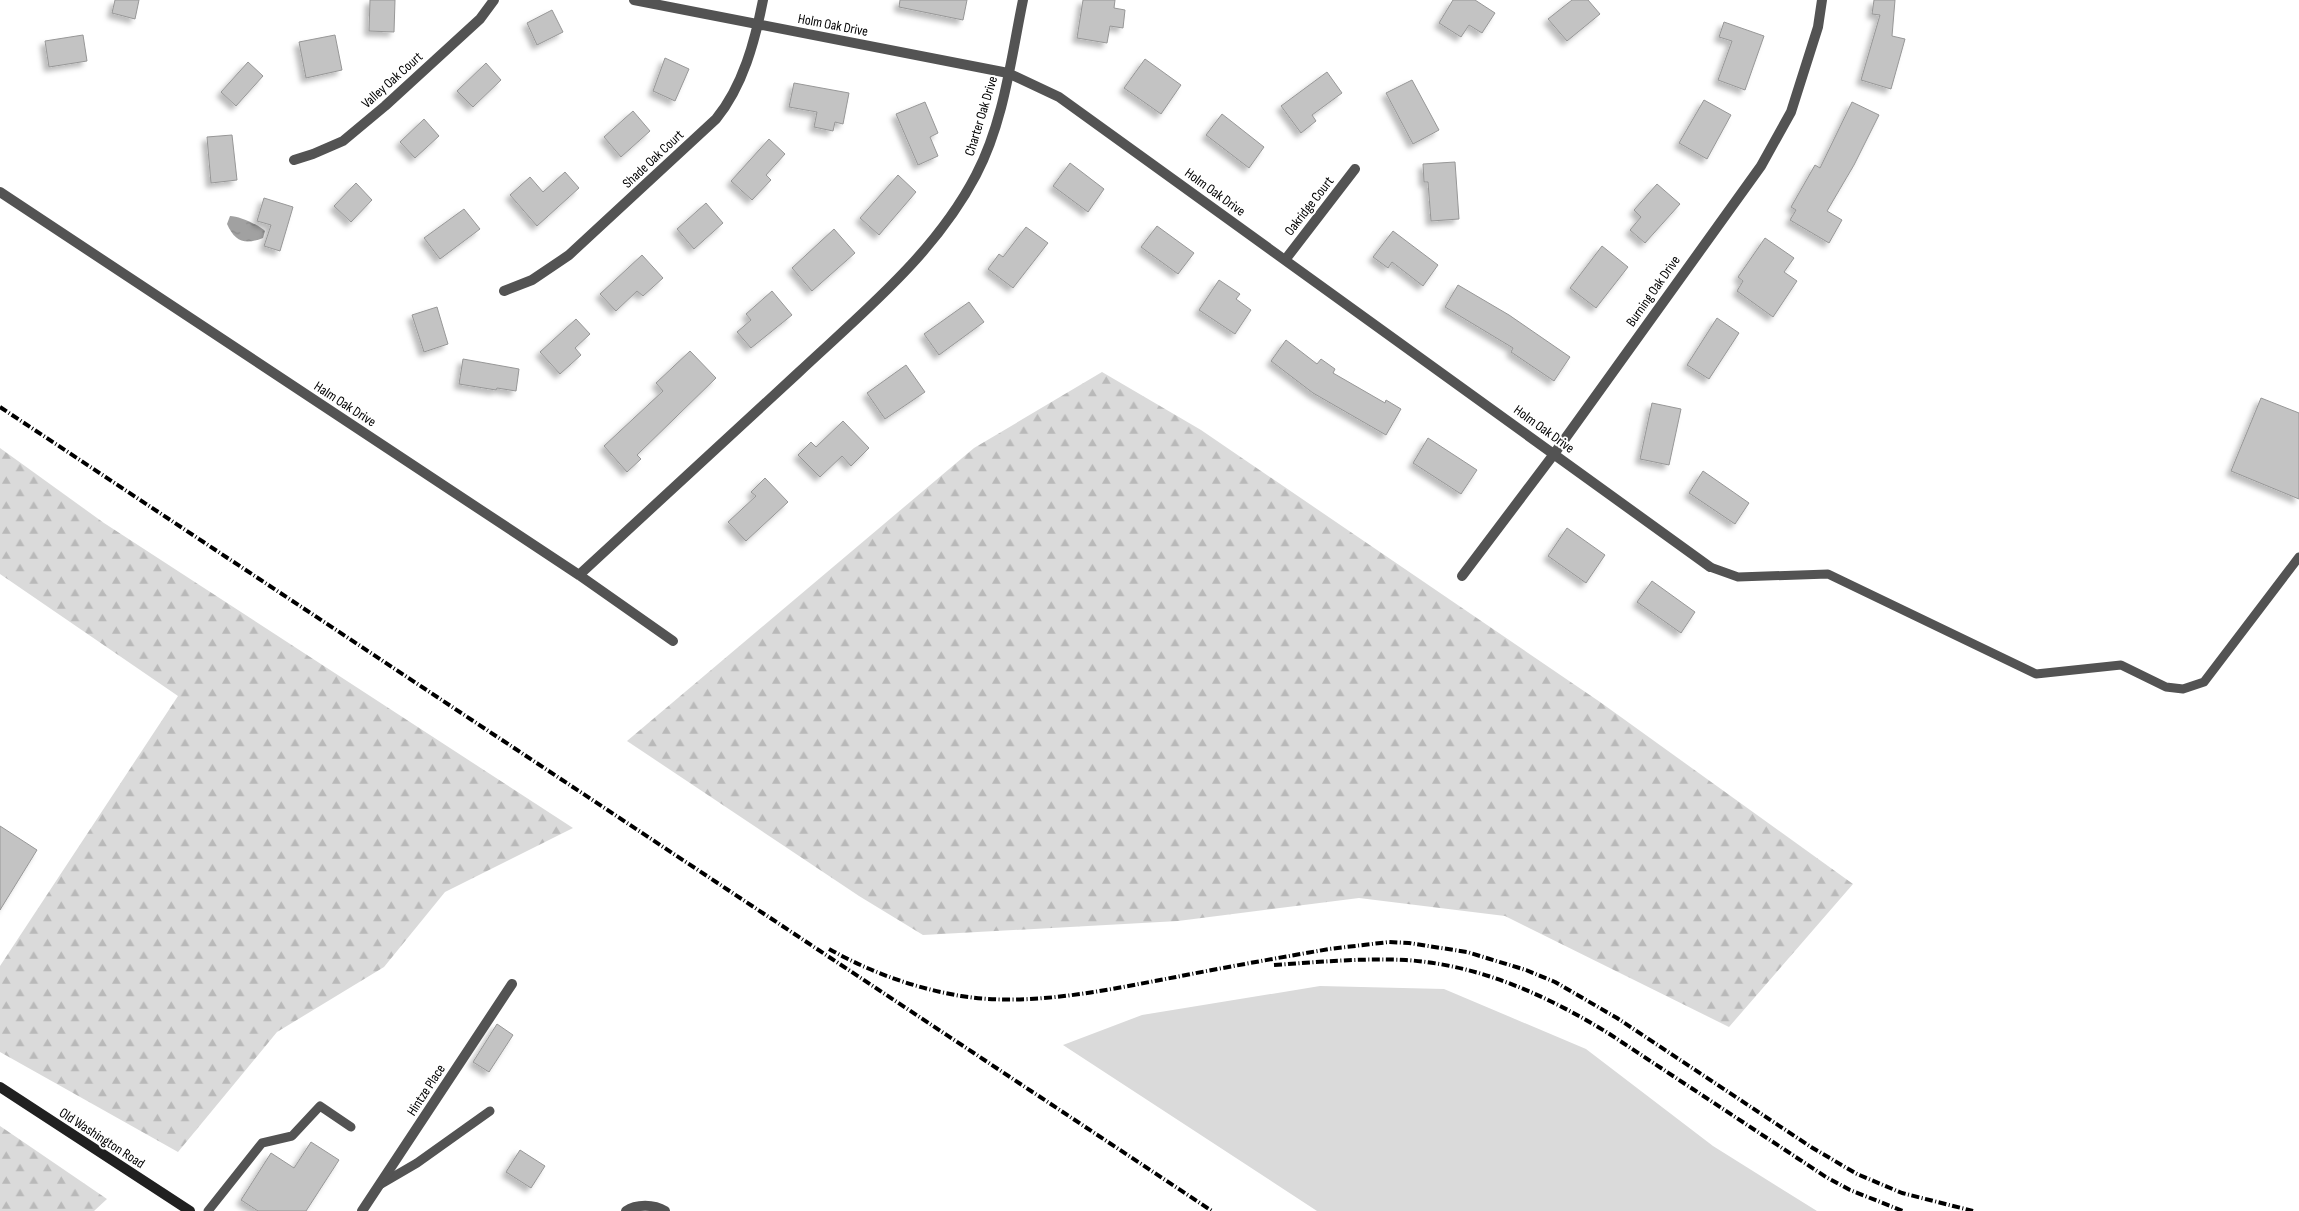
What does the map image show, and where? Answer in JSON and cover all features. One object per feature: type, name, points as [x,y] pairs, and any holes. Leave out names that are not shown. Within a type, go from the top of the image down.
[{"type":"main road","name":"Old Washington Road","points":[[0,1087],[190,1211]]},
{"type":"street","name":"Valley Oak Court","points":[[294,160],[343,141],[385,106],[480,19],[494,0]]},
{"type":"street","name":"Holm Oak Drive","points":[[634,0],[1008,73],[1059,97],[1099,124],[1710,567]]},
{"type":"street","name":"Shade Oak Court","points":[[504,291],[532,280],[569,255],[716,119],[729,103],[742,74],[758,25],[763,0]]},
{"type":"street","name":"Charter Oak Drive","points":[[579,575],[880,297],[928,247],[963,198],[977,173],[996,125],[1023,0]]},
{"type":"street","name":"Burning Oak Drive","points":[[1462,576],[1554,454],[1761,166],[1791,112],[1818,27],[1822,0]]},
{"type":"street","name":"Oakridge Court","points":[[1285,260],[1355,169]]},
{"type":"street","name":"Halm Oak Drive","points":[[0,192],[579,575],[673,641]]},
{"type":"street","name":"Hintze Place","points":[[362,1211],[512,984]]},
{"type":"street","points":[[626,1211],[631,1207],[647,1205],[665,1211]]},
{"type":"lane","points":[[1710,567],[1738,577],[1828,574],[2036,674],[2121,665],[2166,687],[2183,689],[2204,682],[2299,557]]},
{"type":"lane","points":[[208,1211],[262,1143],[292,1136],[320,1106],[351,1127]]},
{"type":"lane","points":[[380,1184],[417,1163],[490,1111]]},
{"type":"green space","points":[[1102,372],[1201,430],[1600,702],[1853,884],[1729,1027],[1505,916],[1359,898],[1178,921],[923,935],[859,896],[627,741],[974,448]]},
{"type":"green space","points":[[0,448],[104,523],[573,828],[445,892],[384,967],[277,1032],[178,1152],[0,1052],[0,966],[178,696],[0,574]]},
{"type":"green space","points":[[1320,986],[1444,989],[1586,1049],[1713,1146],[1817,1211],[1317,1211],[1063,1045],[1142,1015]]},
{"type":"green space","points":[[0,1126],[107,1199],[94,1211],[0,1211]]},
{"type":"water","points":[[230,216],[243,219],[265,231],[263,238],[246,241],[237,238],[233,235],[227,224]]},
{"type":"building","points":[[115,0],[139,0],[135,19],[112,13]]},
{"type":"building","points":[[370,0],[395,0],[394,32],[369,31]]},
{"type":"building","points":[[900,0],[967,0],[963,20],[899,7]]},
{"type":"building","points":[[1083,0],[1115,0],[1114,8],[1125,10],[1123,28],[1110,26],[1107,43],[1077,38]]},
{"type":"building","points":[[1453,0],[1475,0],[1495,13],[1482,33],[1469,25],[1461,37],[1439,23]]},
{"type":"building","points":[[1572,0],[1588,0],[1600,14],[1567,41],[1548,19]]},
{"type":"building","points":[[1874,0],[1895,0],[1892,36],[1905,39],[1891,89],[1861,80],[1880,15],[1872,14]]},
{"type":"building","points":[[552,10],[563,32],[537,45],[527,23]]},
{"type":"building","points":[[1724,22],[1764,36],[1745,90],[1718,80],[1732,41],[1719,37]]},
{"type":"building","points":[[83,35],[87,61],[49,67],[45,41]]},
{"type":"building","points":[[335,35],[342,70],[306,78],[299,42]]},
{"type":"building","points":[[665,58],[689,69],[675,101],[653,91]]},
{"type":"building","points":[[1145,59],[1181,85],[1161,114],[1124,88]]},
{"type":"building","points":[[248,62],[263,76],[236,106],[221,92]]},
{"type":"building","points":[[486,63],[501,80],[473,107],[457,91]]},
{"type":"building","points":[[1327,72],[1342,93],[1312,115],[1316,121],[1301,133],[1281,106]]},
{"type":"building","points":[[1412,80],[1439,130],[1413,144],[1386,93]]},
{"type":"building","points":[[794,83],[849,93],[843,124],[835,122],[833,131],[814,127],[817,112],[789,107]]},
{"type":"building","points":[[1704,100],[1731,115],[1707,159],[1679,143]]},
{"type":"building","points":[[925,102],[938,133],[930,137],[938,156],[918,165],[896,114]]},
{"type":"building","points":[[1852,102],[1879,115],[1854,165],[1827,211],[1842,220],[1829,243],[1790,220],[1796,210],[1791,207],[1815,165],[1820,168]]},
{"type":"building","points":[[633,111],[650,131],[621,157],[604,137]]},
{"type":"building","points":[[1222,114],[1264,147],[1249,168],[1206,135]]},
{"type":"building","points":[[424,119],[439,136],[415,158],[400,142]]},
{"type":"building","points":[[232,135],[237,180],[211,183],[207,137]]},
{"type":"building","points":[[769,139],[785,154],[766,175],[771,180],[752,200],[731,181]]},
{"type":"building","points":[[1455,162],[1459,219],[1431,221],[1428,182],[1424,182],[1423,164]]},
{"type":"building","points":[[1070,163],[1104,189],[1088,212],[1053,186]]},
{"type":"building","points":[[565,172],[579,188],[537,226],[510,195],[530,177],[543,192]]},
{"type":"building","points":[[898,175],[916,192],[879,235],[860,218]]},
{"type":"building","points":[[356,183],[372,200],[351,222],[334,206]]},
{"type":"building","points":[[1657,184],[1680,204],[1645,243],[1630,230],[1641,217],[1634,210]]},
{"type":"building","points":[[264,198],[293,207],[280,251],[264,246],[271,225],[257,221]]},
{"type":"building","points":[[706,203],[723,223],[694,249],[677,229]]},
{"type":"building","points":[[464,209],[480,229],[440,259],[424,238]]},
{"type":"building","points":[[1157,226],[1194,253],[1178,274],[1141,247]]},
{"type":"building","points":[[1026,227],[1048,243],[1013,288],[988,269],[999,254],[1003,257]]},
{"type":"building","points":[[834,229],[855,253],[812,291],[792,268]]},
{"type":"building","points":[[1393,231],[1438,265],[1423,286],[1392,262],[1388,268],[1373,257]]},
{"type":"building","points":[[1765,238],[1794,258],[1784,272],[1797,281],[1773,317],[1737,291],[1743,281],[1738,277]]},
{"type":"building","points":[[1602,246],[1628,267],[1596,308],[1570,288]]},
{"type":"building","points":[[642,255],[663,278],[643,296],[637,291],[616,311],[600,294]]},
{"type":"building","points":[[1219,280],[1240,294],[1236,299],[1251,310],[1235,334],[1199,310]]},
{"type":"building","points":[[1458,285],[1509,315],[1570,357],[1554,381],[1511,352],[1513,348],[1445,307]]},
{"type":"building","points":[[772,291],[792,315],[751,348],[737,332],[751,320],[746,314]]},
{"type":"building","points":[[969,302],[984,322],[939,355],[924,334]]},
{"type":"building","points":[[437,307],[448,344],[424,352],[412,315]]},
{"type":"building","points":[[1717,318],[1739,333],[1709,379],[1687,365]]},
{"type":"building","points":[[576,319],[590,334],[575,348],[581,355],[560,374],[540,352]]},
{"type":"building","points":[[1286,340],[1317,364],[1321,359],[1335,369],[1333,373],[1385,403],[1386,400],[1401,409],[1386,435],[1313,393],[1271,361]]},
{"type":"building","points":[[690,351],[716,378],[637,455],[641,459],[627,472],[604,446],[663,391],[656,383]]},
{"type":"building","points":[[463,359],[519,369],[516,391],[459,384]]},
{"type":"building","points":[[906,365],[925,392],[885,419],[867,393]]},
{"type":"building","points":[[2261,398],[2299,413],[2299,499],[2231,471]]},
{"type":"building","points":[[1652,403],[1681,409],[1669,465],[1640,459]]},
{"type":"building","points":[[843,421],[869,448],[851,466],[842,456],[820,477],[798,455],[811,442],[816,447]]},
{"type":"building","points":[[1428,438],[1477,470],[1461,494],[1413,463]]},
{"type":"building","points":[[1703,471],[1749,503],[1735,524],[1689,493]]},
{"type":"building","points":[[765,478],[788,502],[746,541],[728,522],[756,496],[751,492]]},
{"type":"building","points":[[1567,528],[1605,555],[1586,583],[1548,556]]},
{"type":"building","points":[[1652,581],[1695,612],[1681,633],[1637,602]]},
{"type":"building","points":[[0,826],[37,850],[0,910]]},
{"type":"building","points":[[497,1024],[513,1035],[489,1072],[473,1062]]},
{"type":"building","points":[[311,1142],[339,1160],[306,1211],[258,1211],[241,1200],[271,1153],[294,1168]]},
{"type":"building","points":[[520,1150],[545,1166],[531,1188],[506,1172]]},
{"type":"railway","points":[[0,407],[1212,1211]]},
{"type":"railway","points":[[829,949],[876,972],[926,989],[961,996],[1015,1000],[1096,992],[1329,949],[1389,942],[1409,943],[1467,952],[1526,970],[1555,982],[1617,1018],[1811,1147],[1857,1174],[1902,1193],[1973,1211]]},
{"type":"railway","points":[[1274,965],[1356,960],[1406,960],[1460,968],[1512,984],[1561,1006],[1608,1033],[1826,1177],[1850,1190],[1903,1211]]}]
